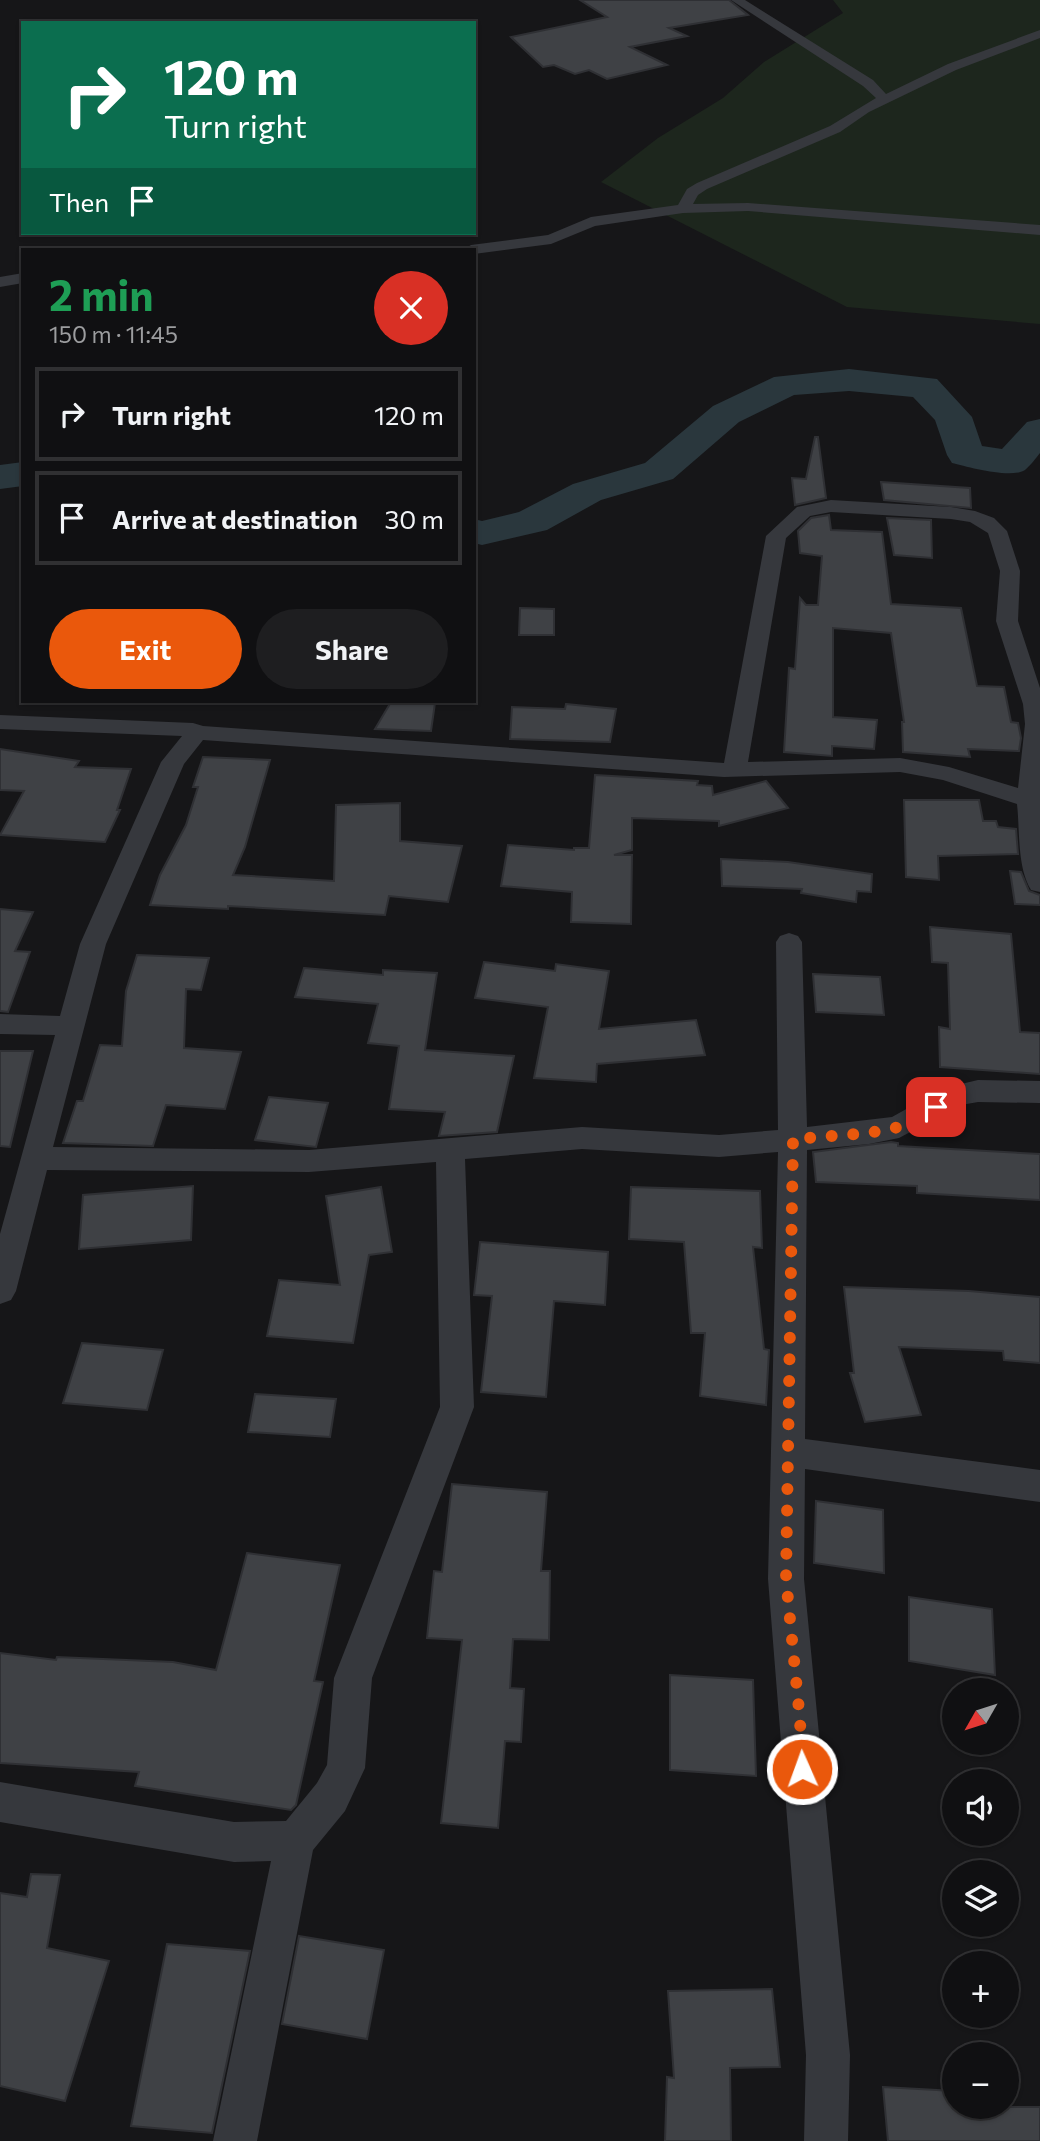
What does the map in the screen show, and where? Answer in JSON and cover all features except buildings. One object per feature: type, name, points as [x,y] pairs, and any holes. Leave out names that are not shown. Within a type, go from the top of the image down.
[{"type":"street","points":[[737,0],[868,83],[885,100]]},
{"type":"street","points":[[683,209],[692,192],[702,186],[835,129],[864,109],[952,67],[1040,34]]},
{"type":"street","points":[[476,249],[551,239],[591,222],[683,209],[748,207],[1040,230]]},
{"type":"street","points":[[0,282],[21,278]]},
{"type":"street","points":[[735,768],[776,536],[804,511],[831,506],[951,513],[975,517],[987,522],[997,531],[1010,571],[1007,621],[1034,704],[1036,724],[1029,800],[1035,864],[1040,884]]},
{"type":"street","points":[[0,722],[193,730],[197,733],[666,764],[715,771],[735,768],[899,765],[944,771],[1029,800]]},
{"type":"street","points":[[0,1291],[93,944],[173,762],[197,733]]},
{"type":"street","points":[[789,942],[793,1139],[786,1579],[828,2055],[826,2141]]},
{"type":"street","points":[[0,1024],[71,1026]]},
{"type":"street","points":[[34,1158],[310,1161],[582,1138],[719,1146],[869,1133],[899,1127],[954,1097],[978,1091],[1040,1092]]},
{"type":"street","points":[[235,2141],[295,1841],[331,1797],[346,1768],[353,1678],[457,1407],[450,1149]]},
{"type":"street","points":[[789,1452],[1040,1486]]},
{"type":"street","points":[[0,1802],[234,1842],[295,1841]]},
{"type":"shaded area","points":[[833,0],[1040,0],[1040,324],[847,307],[601,182],[658,138],[723,98],[764,62],[843,13]]},
{"type":"waterway","points":[[476,532],[482,533],[533,521],[587,492],[659,471],[726,414],[787,385],[849,380],[924,387],[953,417],[966,455],[1011,462],[1040,430]]},
{"type":"waterway","points":[[0,477],[21,474]]},
{"type":"route","points":[[802,1769],[800,1720],[792,1664],[786,1579],[793,1139],[869,1133],[899,1127],[936,1107]]}]
